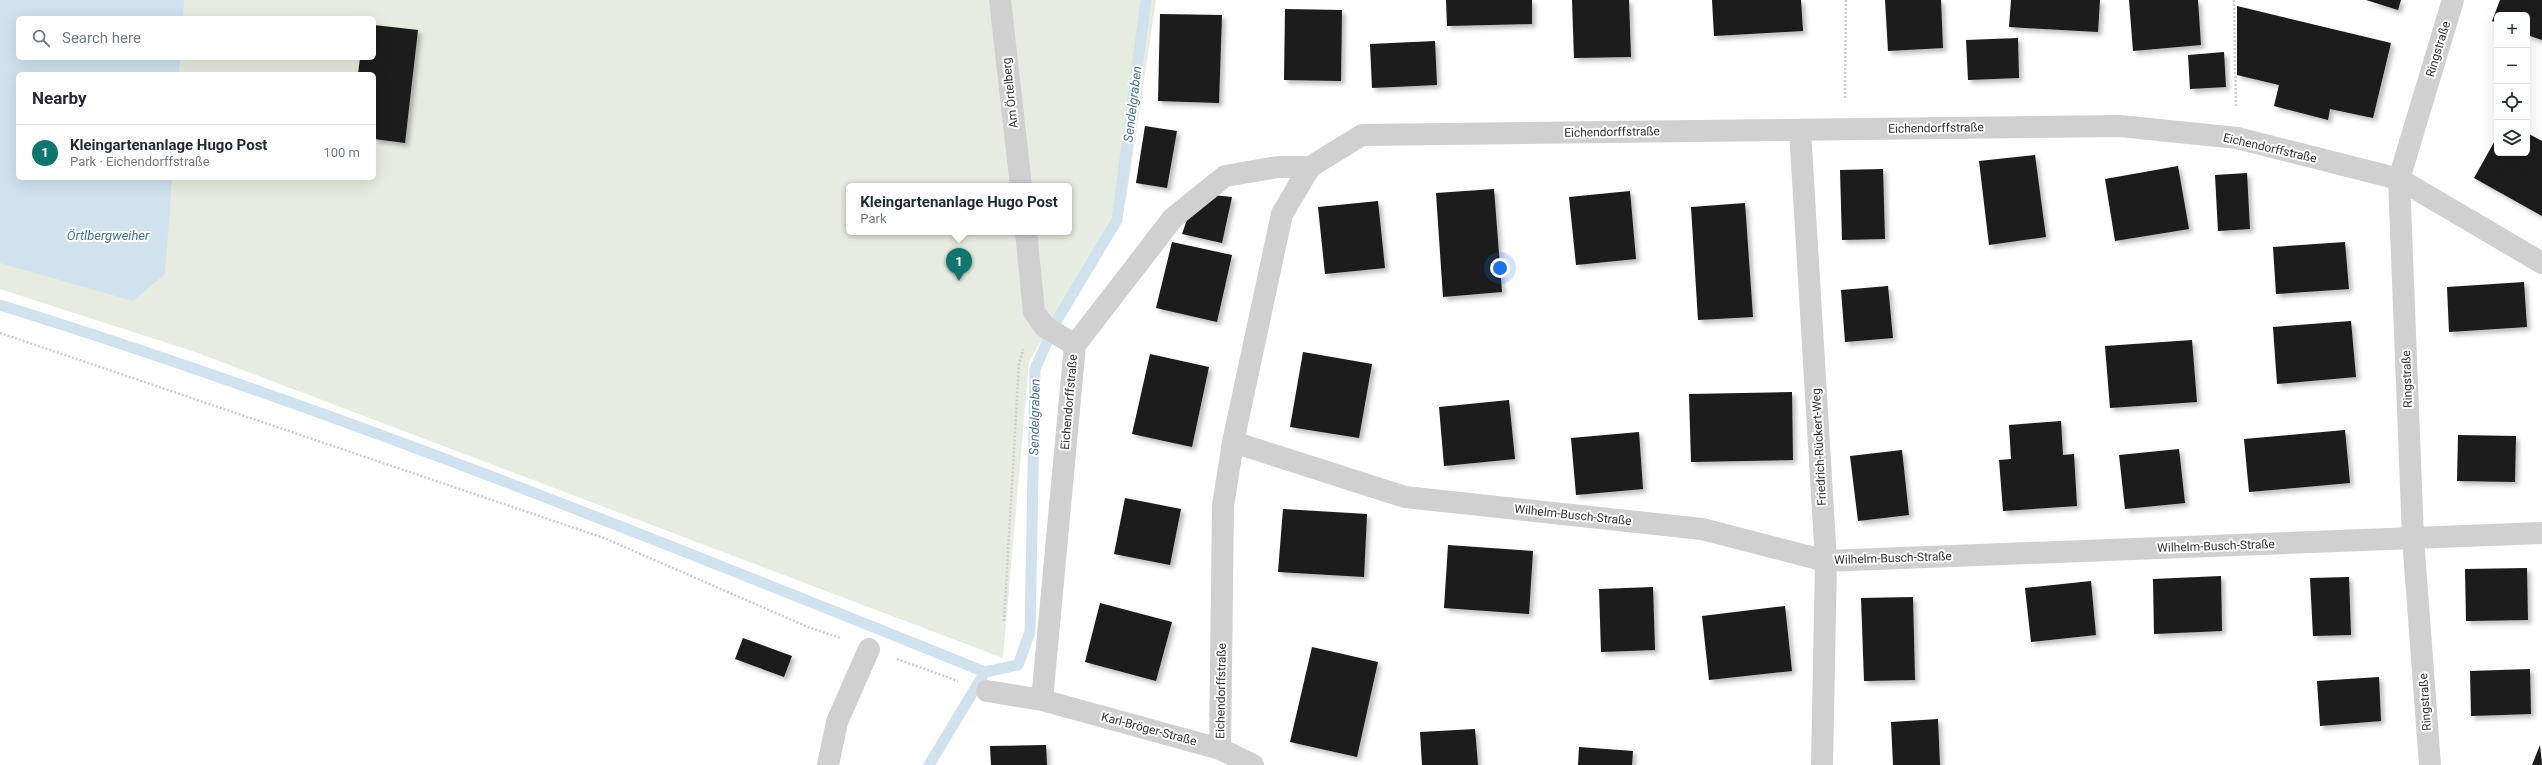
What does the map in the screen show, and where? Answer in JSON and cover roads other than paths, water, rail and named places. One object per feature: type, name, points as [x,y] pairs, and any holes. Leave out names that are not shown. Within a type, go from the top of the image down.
[{"type":"street","name":"Am Örtelberg","points":[[1000,0],[1021,183]]},
{"type":"street","name":"Ringstraße","points":[[2430,765],[2413,538],[2399,179],[2453,0]]},
{"type":"street","name":"Eichendorffstraße","points":[[1220,749],[1223,506],[1233,442],[1282,214],[1310,167],[1362,135],[1800,130],[1845,128],[2120,126],[2237,138],[2399,179],[2542,263]]},
{"type":"street","name":"Friedrich-Rückert-Weg","points":[[1800,130],[1826,561],[1822,765]]},
{"type":"street","name":"Eichendorffstraße","points":[[1042,700],[1054,330],[1173,218],[1225,176],[1278,167],[1310,167]]},
{"type":"street","points":[[1027,235],[1054,330]]},
{"type":"street","name":"Wilhelm-Busch-Straße","points":[[1233,442],[1405,497],[1702,529],[1826,561],[2542,533]]},
{"type":"street","points":[[828,765],[837,722],[869,649]]},
{"type":"street","name":"Karl-Bröger-Straße","points":[[987,691],[1042,700],[1220,749],[1253,765]]},
{"type":"water","name":"Örtlbergweiher","points":[[0,0],[184,0],[183,16],[16,16],[16,60],[180,60],[179,72],[16,72],[16,180],[172,180],[165,274],[133,301],[0,263]]},
{"type":"waterway","name":"Sendelgraben","points":[[929,765],[985,672],[1018,665],[1030,632],[1035,369],[1057,320],[1117,220],[1146,0]]},
{"type":"waterway","points":[[0,305],[125,345],[373,432],[619,526],[985,672]]},
{"type":"place","name":"Kleingartenanlage Hugo Post","points":[[959,281]]}]
